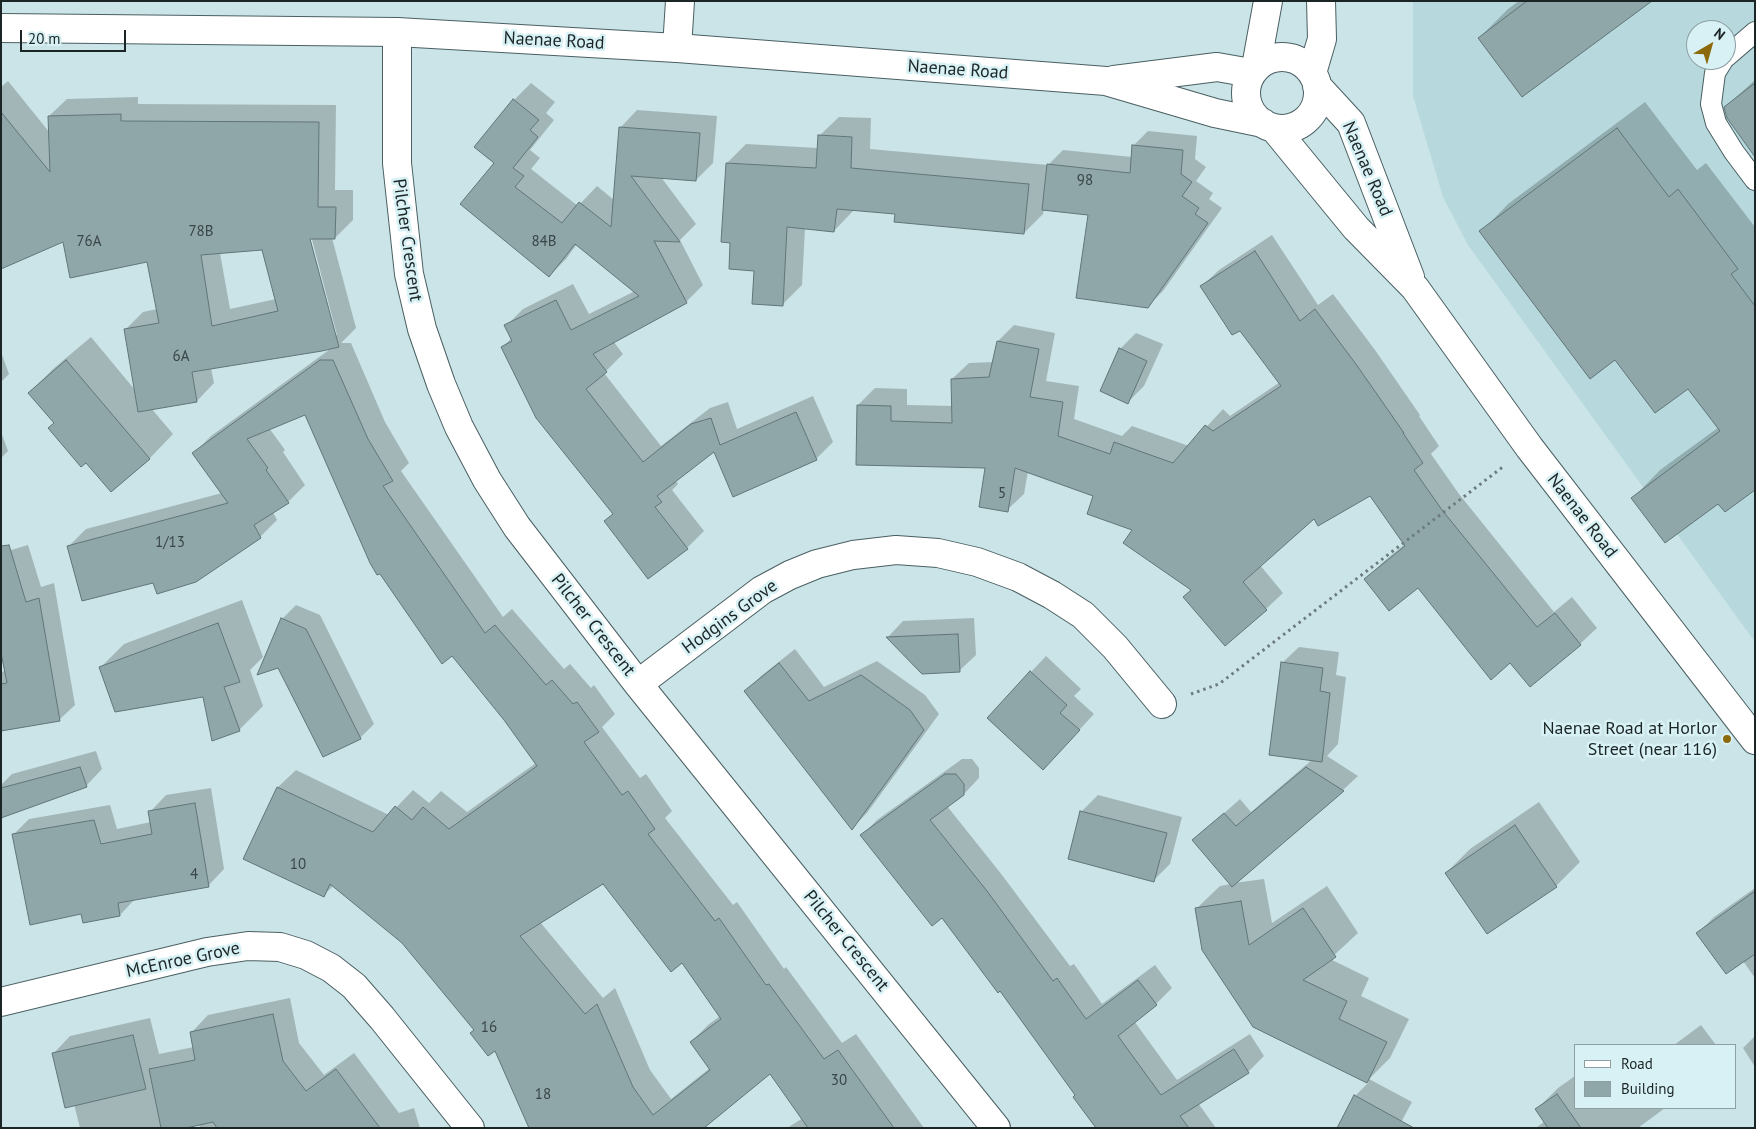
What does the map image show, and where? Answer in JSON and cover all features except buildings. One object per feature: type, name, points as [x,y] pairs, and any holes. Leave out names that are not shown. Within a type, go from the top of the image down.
[{"type":"main road","points":[[677,48],[680,1]]},
{"type":"main road","points":[[1268,1],[1254,70],[1246,83],[1246,94],[1248,106],[1254,116],[1269,125],[1286,129],[1297,125],[1307,118],[1314,109],[1317,98],[1314,80],[1322,39],[1321,1]]},
{"type":"main road","name":"Naenae Road","points":[[1,28],[397,32],[677,48],[1106,81],[1217,67],[1254,70]]},
{"type":"main road","name":"Pilcher Crescent","points":[[397,32],[397,163],[408,265],[422,329],[441,384],[459,427],[487,480],[516,526],[638,684],[996,1128]]},
{"type":"main road","points":[[1254,70],[1270,59],[1285,57],[1300,62],[1314,80]]},
{"type":"main road","name":"Naenae Road","points":[[1314,80],[1351,123],[1414,288]]},
{"type":"main road","name":"Naenae Road","points":[[1106,81],[1215,113],[1269,125],[1356,228],[1414,288],[1529,447],[1753,735]]},
{"type":"main road","name":"Hodgins Grove","points":[[638,684],[762,590],[790,575],[817,564],[853,555],[896,550],[938,553],[977,562],[1018,576],[1052,595],[1083,616],[1116,647],[1162,704]]},
{"type":"main road","name":"McEnroe Grove","points":[[1,1002],[207,952],[248,946],[280,947],[306,955],[331,968],[354,986],[470,1128]]},
{"type":"lane","points":[[1736,49],[1755,32]]},
{"type":"lane","points":[[1718,70],[1715,74],[1711,104],[1716,123],[1734,152],[1755,180]]},
{"type":"path","points":[[1162,704],[1219,684],[1529,447]]},
{"type":"shaded area","points":[[1413,1],[1755,1],[1755,642],[1468,245],[1443,197],[1413,96]]},
{"type":"place","name":"Naenae Road at Horlor Street (near 116)","points":[[1727,739]]}]
